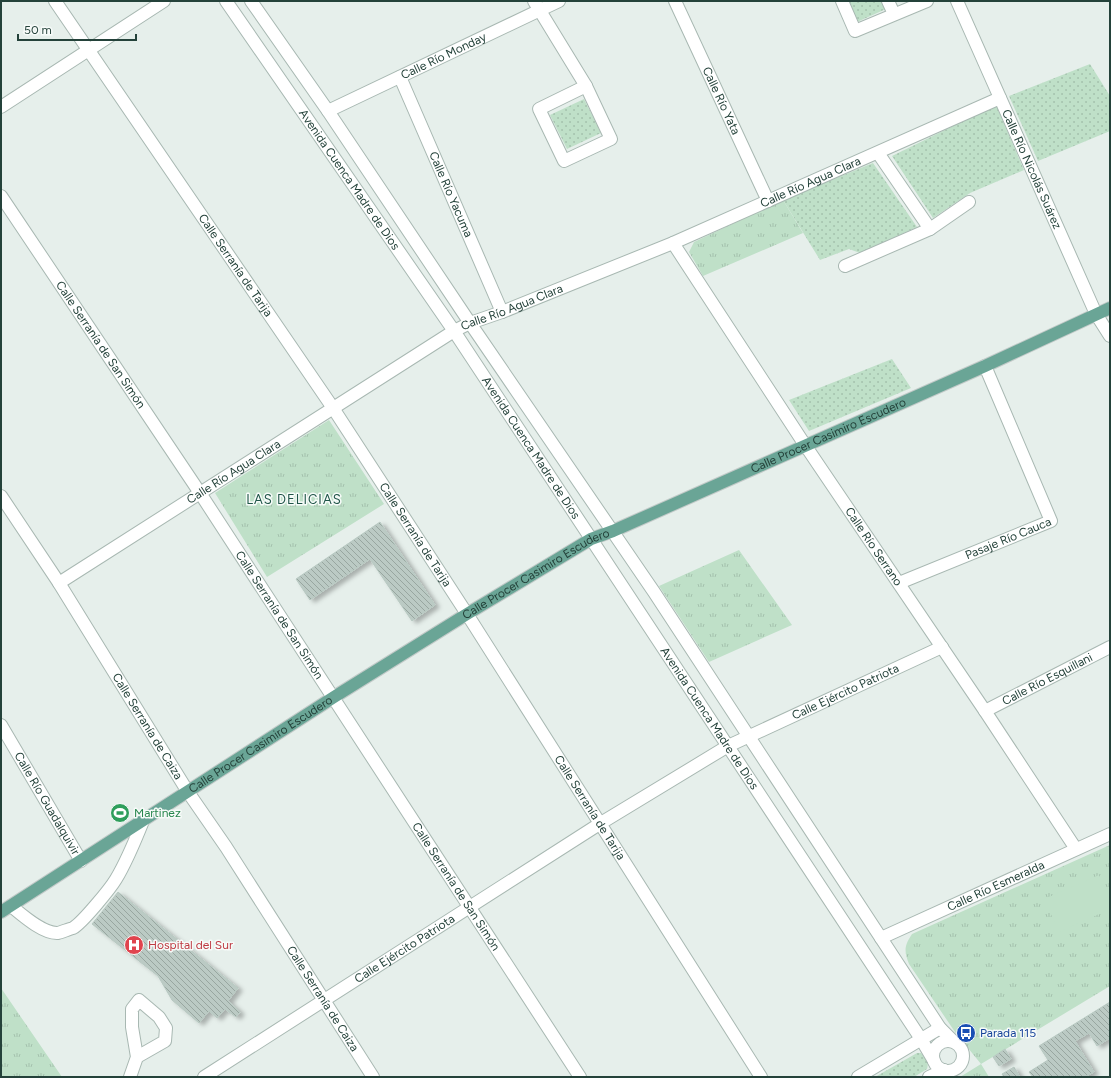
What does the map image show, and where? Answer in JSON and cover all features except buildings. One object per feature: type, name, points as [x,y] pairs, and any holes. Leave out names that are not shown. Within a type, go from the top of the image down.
[{"type":"main road","name":"Calle Procer Casimiro Escudero","points":[[6,909],[334,697],[591,539],[613,531],[985,366],[1110,308]]},
{"type":"street","name":"Calle Serranía de Tarija","points":[[55,1],[333,408],[601,823],[761,1077]]},
{"type":"street","points":[[1,107],[164,1]]},
{"type":"street","name":"Avenida Cuenca Madre de Dios","points":[[226,1],[454,331],[921,1039],[934,1061]]},
{"type":"street","name":"Avenida Cuenca Madre de Dios","points":[[251,1],[328,111],[470,323],[613,531],[940,1028],[954,1042]]},
{"type":"street","name":"Calle Río Monday","points":[[328,111],[400,77],[536,6],[559,1]]},
{"type":"street","name":"Calle Río Yata","points":[[675,1],[768,201]]},
{"type":"street","points":[[842,1],[855,31],[927,1]]},
{"type":"street","points":[[888,1],[894,14]]},
{"type":"street","name":"Calle Río Nicolás Suárez","points":[[957,1],[1096,314],[1110,336]]},
{"type":"street","points":[[536,6],[586,86],[611,139],[564,161],[539,109],[586,86]]},
{"type":"street","name":"Calle Río Yacuma","points":[[400,77],[502,312]]},
{"type":"street","name":"Calle Río Agua Clara","points":[[59,583],[454,331],[470,323],[502,312],[674,243],[1000,98]]},
{"type":"street","points":[[878,153],[930,229]]},
{"type":"street","name":"Calle Serranía de San Simón","points":[[1,196],[200,493],[580,1077]]},
{"type":"street","points":[[845,266],[930,229],[968,202]]},
{"type":"street","name":"Calle Río Serrano","points":[[674,243],[805,445],[985,711],[1076,849]]},
{"type":"street","name":"Pasaje Río Cauca","points":[[899,583],[1051,521],[985,366]]},
{"type":"street","name":"Calle Serranía de Caiza","points":[[1,496],[59,583],[188,792],[324,999],[373,1077]]},
{"type":"street","name":"Calle Ejército Patriota","points":[[204,1077],[220,1072],[324,999],[601,823],[728,746],[942,647]]},
{"type":"street","name":"Calle Río Esquillani","points":[[985,711],[1110,647]]},
{"type":"street","name":"Calle Río Guadalquivir","points":[[1,725],[81,861]]},
{"type":"street","points":[[6,909],[41,928],[58,933],[74,927],[115,881],[144,821]]},
{"type":"street","name":"Calle Río Esmeralda","points":[[881,938],[1110,834]]},
{"type":"street","points":[[858,1077],[940,1028]]},
{"type":"street","points":[[929,1077],[944,1070],[953,1070],[957,1068],[962,1061],[962,1052],[954,1042],[944,1041],[936,1047],[933,1056],[934,1061],[944,1070]]},
{"type":"street","points":[[130,1077],[138,1057]]},
{"type":"green space","points":[[848,1],[883,1],[886,9],[857,22]]},
{"type":"green space","points":[[1090,64],[1110,96],[1110,131],[1038,161],[1009,96]]},
{"type":"green space","points":[[584,99],[601,133],[567,149],[550,115]]},
{"type":"green space","points":[[996,105],[1024,170],[970,193],[933,218],[892,156]]},
{"type":"green space","points":[[873,163],[917,227],[860,253],[849,249],[820,260],[783,200]]},
{"type":"green space","points":[[783,200],[803,233],[703,276],[689,252],[694,242]]},
{"type":"green space","points":[[892,359],[911,388],[809,431],[789,400]]},
{"type":"green space","points":[[329,420],[384,504],[267,577],[215,493]]},
{"type":"green space","points":[[739,550],[792,625],[709,662],[659,586]]},
{"type":"green space","points":[[1110,845],[1110,986],[981,1064],[955,1032],[909,964],[906,956],[906,945],[909,938],[912,934]]},
{"type":"green space","points":[[1099,875],[1110,900],[1110,909],[1059,932],[1044,899]]},
{"type":"green space","points":[[1,988],[62,1077],[1,1077]]},
{"type":"green space","points":[[917,1053],[921,1053],[927,1062],[928,1067],[914,1077],[875,1077]]},
{"type":"green space","points":[[981,1064],[989,1077],[960,1077]]},
{"type":"place","name":"Martinez","points":[[120,813]]},
{"type":"place","name":"Hospital del Sur","points":[[134,945]]},
{"type":"place","name":"Parada 115","points":[[966,1033]]},
{"type":"district","name":"LAS DELICIAS","points":[[294,499]]}]
